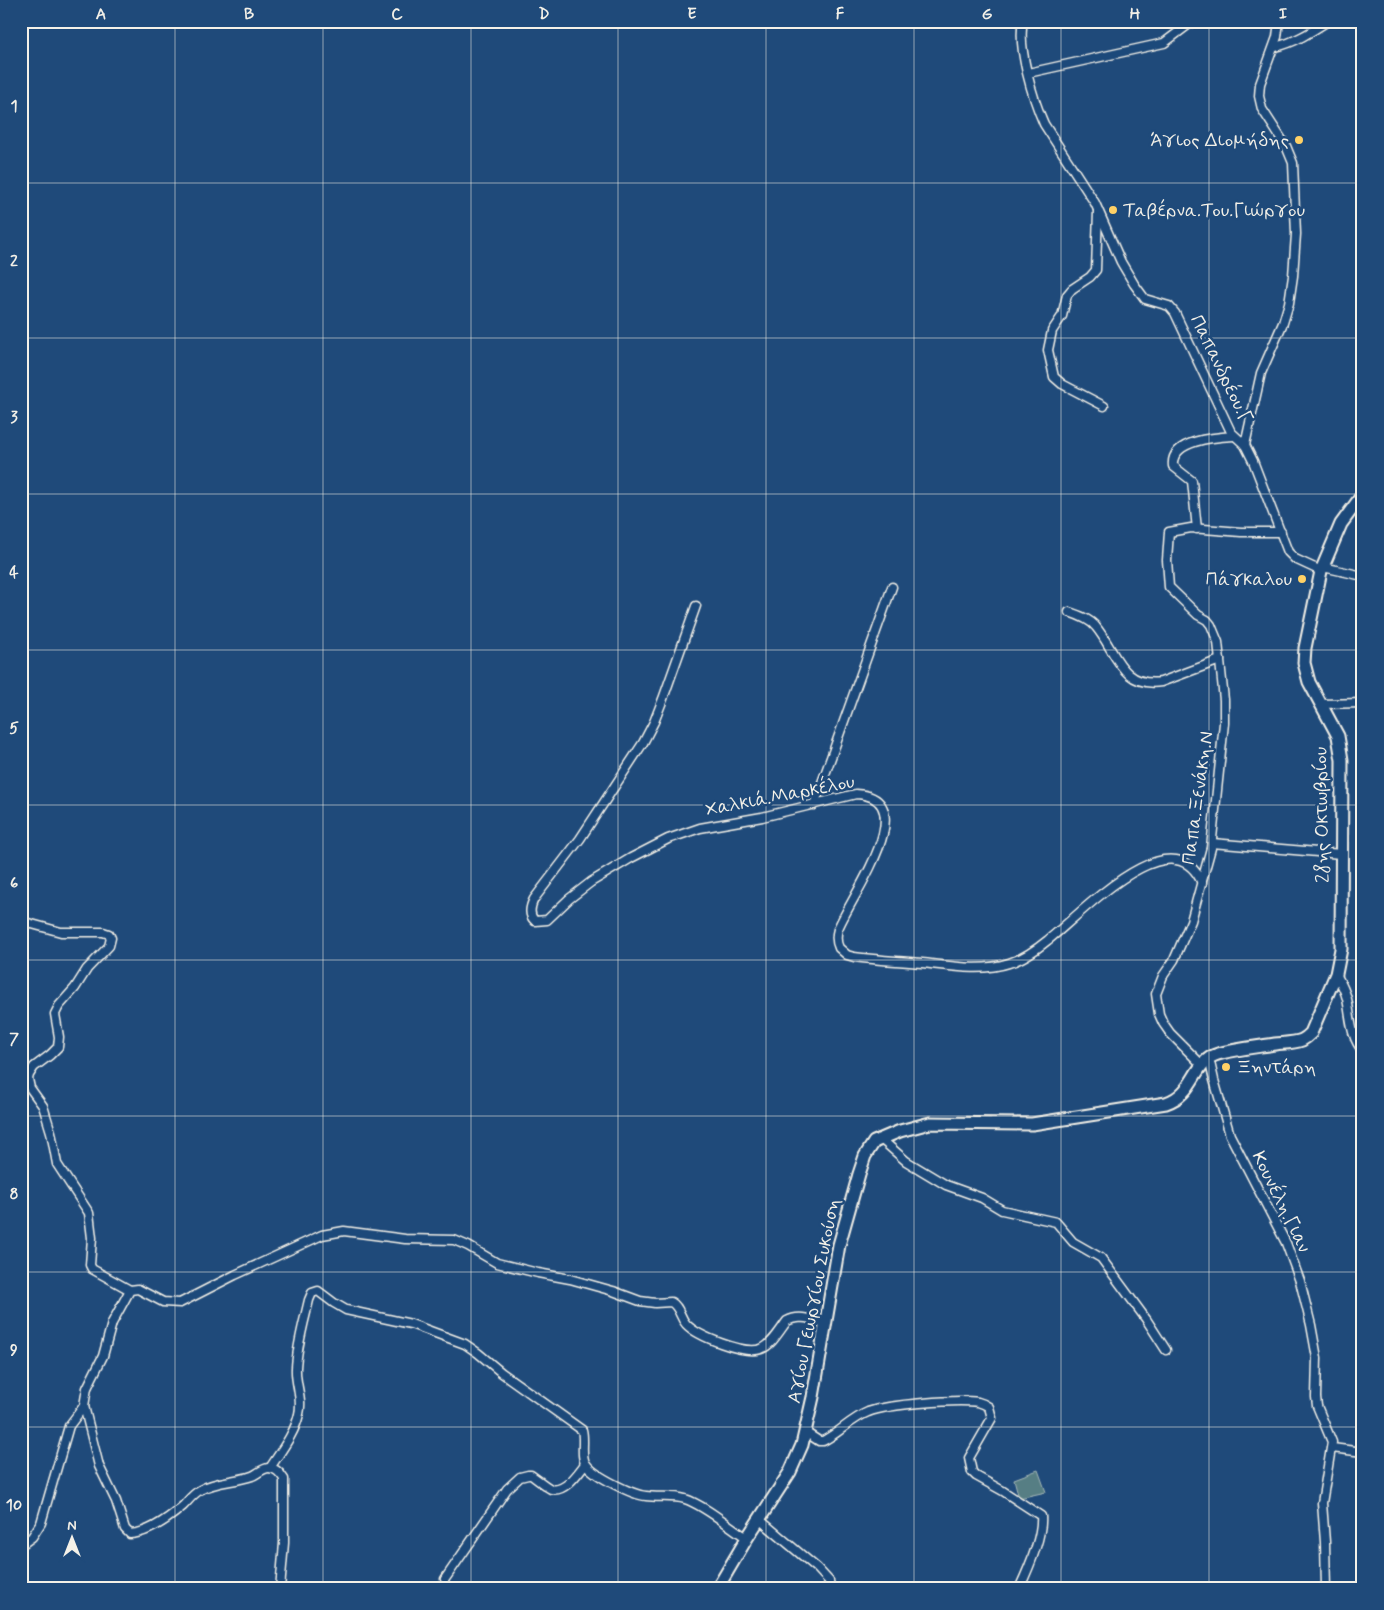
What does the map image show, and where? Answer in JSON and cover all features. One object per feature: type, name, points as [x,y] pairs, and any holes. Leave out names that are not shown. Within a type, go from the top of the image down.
[{"type":"main road","name":"28ης Οκτωβρίου","points":[[1336,974],[1340,949],[1342,854],[1341,751],[1338,736],[1309,682],[1304,659],[1307,635],[1322,569],[1341,524],[1363,494]]},
{"type":"main road","points":[[1205,1062],[1225,1053],[1304,1039],[1310,1033],[1336,974]]},
{"type":"main road","name":"Αγίου Γεωργίου Συκούση","points":[[717,1589],[747,1538],[790,1472],[805,1432],[813,1397],[839,1245],[859,1174],[869,1148],[874,1142],[900,1131],[930,1123],[1032,1124],[1166,1103],[1182,1095],[1188,1089],[1205,1062]]},
{"type":"street","name":"Παπανδρέου.Γ","points":[[1023,21],[1022,45],[1028,73],[1044,124],[1095,203],[1122,262],[1142,295],[1147,300],[1168,306],[1175,313],[1234,436],[1245,445],[1291,555],[1301,562],[1322,569],[1363,576]]},
{"type":"street","points":[[1028,73],[1164,43],[1193,21]]},
{"type":"street","points":[[1245,445],[1261,373],[1283,323],[1289,303],[1294,267],[1296,234],[1293,163],[1286,146],[1262,109],[1259,96],[1260,84],[1275,47],[1279,21]]},
{"type":"street","points":[[1275,47],[1287,44],[1314,31],[1328,21]]},
{"type":"street","points":[[1098,210],[1096,270],[1090,277],[1066,295],[1062,316],[1052,331],[1048,350],[1054,377],[1062,384],[1104,406]]},
{"type":"street","points":[[1234,436],[1205,439],[1184,446],[1173,458],[1173,466],[1189,478],[1193,485],[1197,529],[1281,532]]},
{"type":"street","name":"Παπα.Ξενάκη.Ν","points":[[1197,529],[1180,529],[1169,532],[1166,560],[1170,587],[1198,615],[1209,622],[1218,642],[1224,700],[1224,723],[1212,843],[1193,914],[1174,960],[1163,976],[1156,994],[1156,1005],[1163,1024],[1170,1033],[1205,1062]]},
{"type":"street","points":[[814,805],[892,587]]},
{"type":"street","name":"Χαλκιά.Μαρκέλου","points":[[696,606],[654,722],[580,839],[534,899],[530,911],[533,919],[539,922],[547,920],[574,894],[597,878],[668,838],[700,828],[762,817],[847,796],[862,795],[878,801],[884,810],[884,828],[874,858],[837,934],[839,948],[842,952],[854,957],[973,967],[1007,964],[1022,958],[1048,940],[1113,885],[1137,868],[1150,863],[1168,860],[1176,861],[1187,864],[1199,875],[1202,883]]},
{"type":"street","points":[[1069,612],[1086,619],[1096,626],[1121,665],[1133,679],[1140,682],[1161,682],[1220,660]]},
{"type":"street","points":[[1322,704],[1363,704]]},
{"type":"street","points":[[1212,843],[1342,854]]},
{"type":"street","points":[[21,921],[61,932],[104,932],[112,938],[109,946],[87,969],[75,988],[58,1006],[55,1014],[59,1037],[58,1047],[34,1067],[29,1074],[28,1083],[43,1106],[51,1132],[57,1164],[89,1213],[92,1238],[90,1265],[92,1269],[130,1290],[138,1289],[163,1302],[180,1303],[322,1235],[344,1231],[405,1239],[454,1240],[497,1263],[538,1274],[570,1279],[640,1301],[655,1303],[671,1302],[678,1306],[686,1324],[694,1330],[738,1349],[754,1350],[766,1346],[791,1318],[801,1317],[825,1323]]},
{"type":"street","points":[[1336,974],[1347,1000],[1353,1033],[1363,1051]]},
{"type":"street","name":"Κουνέλη.Γιαν","points":[[1205,1062],[1214,1080],[1230,1135],[1293,1260],[1315,1347],[1318,1368],[1316,1397],[1320,1414],[1332,1442],[1332,1448]]},
{"type":"street","points":[[881,1139],[906,1161],[946,1185],[982,1198],[1002,1210],[1056,1222],[1073,1242],[1101,1258],[1146,1319],[1166,1350]]},
{"type":"street","points":[[130,1290],[112,1323],[103,1356],[87,1388],[84,1406],[99,1466],[116,1501],[125,1529],[130,1534],[150,1530],[174,1513],[200,1490],[213,1485],[253,1476],[270,1468],[285,1444],[299,1414],[300,1396],[296,1364],[309,1300],[312,1293],[320,1291],[346,1310],[411,1324],[465,1344],[582,1430],[585,1464],[610,1482],[632,1493],[645,1496],[680,1498],[690,1501],[747,1538]]},
{"type":"street","points":[[805,1432],[819,1441],[823,1441],[853,1419],[869,1411],[890,1407],[980,1402],[989,1407],[992,1418],[969,1458],[972,1472],[981,1480],[1003,1491],[1042,1516],[1040,1534],[1030,1565],[1019,1589]]},
{"type":"street","points":[[21,1545],[32,1537],[41,1523],[69,1426],[84,1406]]},
{"type":"street","points":[[1326,1589],[1322,1503],[1332,1448],[1363,1452]]},
{"type":"street","points":[[445,1579],[506,1489],[520,1477],[531,1475],[552,1489],[559,1489],[564,1487],[585,1464]]},
{"type":"street","points":[[270,1468],[278,1472],[284,1480],[284,1543],[280,1589]]},
{"type":"street","points":[[760,1520],[817,1568],[829,1581],[830,1589]]},
{"type":"green space","points":[[1038,1470],[1046,1492],[1019,1498],[1014,1479]]},
{"type":"place","name":"Άγιος Διομήδης","points":[[1299,140]]},
{"type":"place","name":"Ταβέρνα.Του.Γιώργου","points":[[1113,210]]},
{"type":"place","name":"Πάγκαλου","points":[[1302,579]]},
{"type":"place","name":"Ξηντάρη","points":[[1226,1067]]}]
